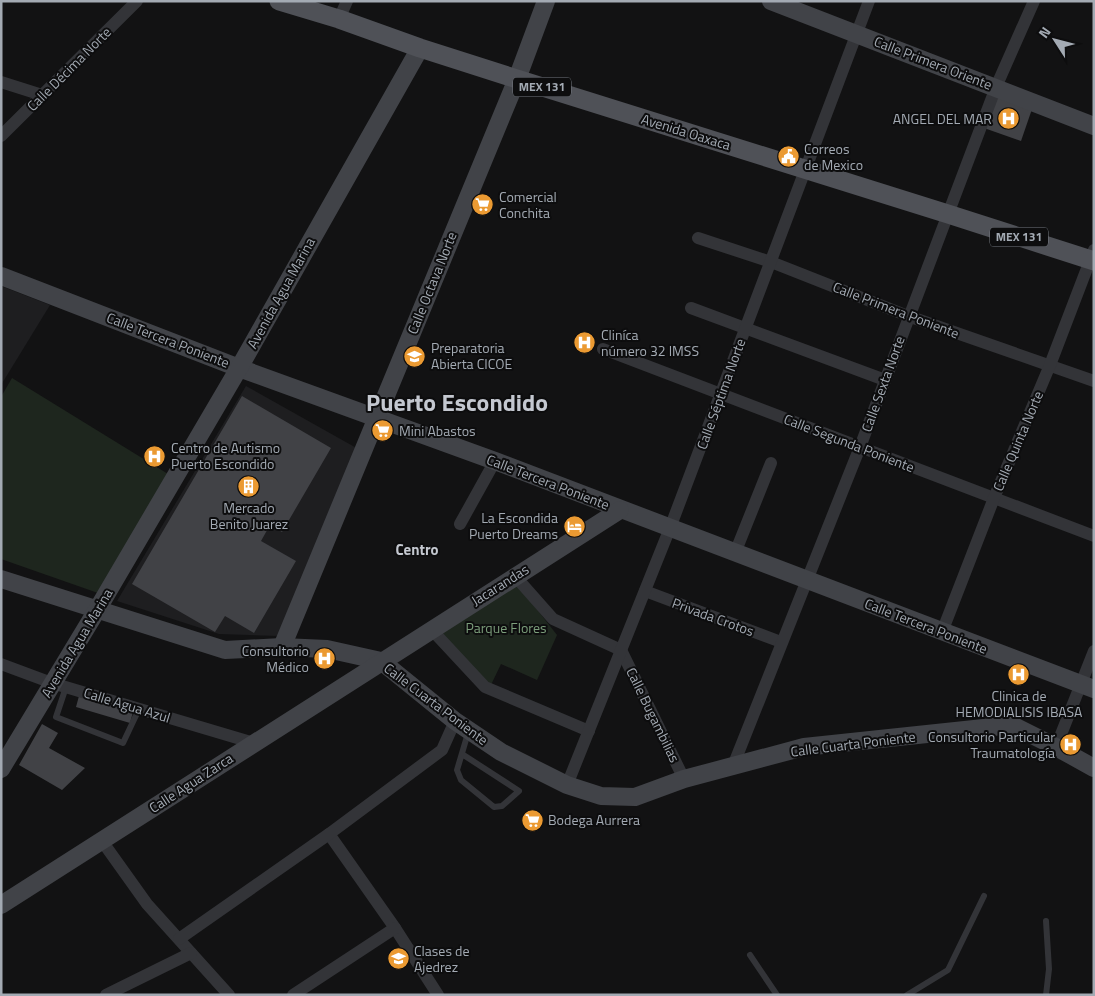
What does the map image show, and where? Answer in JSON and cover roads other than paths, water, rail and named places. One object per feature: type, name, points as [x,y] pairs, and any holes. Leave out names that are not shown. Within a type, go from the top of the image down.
[{"type":"main road","name":"Avenida Oaxaca","points":[[280,1],[517,79],[948,214],[1092,257]]},
{"type":"street","name":"Calle Décima Norte","points":[[1,136],[137,1]]},
{"type":"street","points":[[339,20],[347,1]]},
{"type":"street","name":"Calle Octava Norte","points":[[282,647],[517,79],[546,1]]},
{"type":"street","name":"Calle Séptima Norte","points":[[567,785],[670,528],[869,1]]},
{"type":"street","name":"Calle Sexta Norte","points":[[733,766],[860,447],[996,87],[1034,1]]},
{"type":"street","name":"Calle Primera Oriente","points":[[780,3],[1094,126]]},
{"type":"street","name":"Avenida Agua Marina","points":[[1,769],[59,685],[97,610],[239,368],[420,48]]},
{"type":"street","points":[[1,82],[42,95]]},
{"type":"street","name":"Calle Primera Poniente","points":[[698,238],[771,262],[908,316],[1094,381]]},
{"type":"street","name":"Calle Quinta Norte","points":[[942,632],[1092,257]]},
{"type":"street","name":"Calle Tercera Poniente","points":[[1,276],[239,368],[495,462],[1087,687]]},
{"type":"street","points":[[691,308],[885,380]]},
{"type":"street","name":"Calle Segunda Poniente","points":[[603,350],[1094,536]]},
{"type":"street","points":[[460,524],[495,462]]},
{"type":"street","points":[[735,553],[771,463]]},
{"type":"street","name":"Jacarandas","points":[[381,661],[620,510]]},
{"type":"street","points":[[514,576],[553,619],[621,650]]},
{"type":"street","name":"Calle Cuarta Poniente","points":[[1,579],[225,650],[282,647],[327,649],[381,661],[462,726],[501,752],[567,785],[601,796],[635,797],[684,779],[804,747],[1012,725],[1056,746],[1094,768]]},
{"type":"street","name":"Privada Crotos","points":[[645,591],[781,642]]},
{"type":"street","points":[[431,629],[485,686],[589,730]]},
{"type":"street","name":"Calle Bugambilias","points":[[621,650],[684,779]]},
{"type":"street","points":[[1056,746],[1087,687],[1094,651]]},
{"type":"street","name":"Calle Agua Zarca","points":[[1,905],[381,661]]},
{"type":"street","name":"Calle Agua Azul","points":[[1,664],[59,685],[254,743]]},
{"type":"street","points":[[179,939],[329,834],[442,750],[462,726]]},
{"type":"street","points":[[329,834],[395,928],[438,995]]},
{"type":"street","points":[[102,841],[147,904],[229,995]]},
{"type":"street","points":[[294,995],[395,928]]},
{"type":"street","points":[[106,995],[191,952]]},
{"type":"lane","points":[[59,685],[56,716],[123,743],[139,709]]},
{"type":"lane","points":[[462,726],[462,754],[457,770],[461,780],[494,807],[502,806],[519,791],[462,754]]},
{"type":"lane","points":[[907,995],[948,970],[984,896]]},
{"type":"lane","points":[[1046,922],[1049,969],[1046,995]]},
{"type":"lane","points":[[750,955],[777,995]]},
{"type":"place","name":"ANGEL DEL MAR","points":[[1008,119]]},
{"type":"place","name":"Correos de Mexico","points":[[788,157]]},
{"type":"place","name":"Comercial Conchita","points":[[483,205]]},
{"type":"place","name":"Cliníca número 32 IMSS","points":[[585,343]]},
{"type":"place","name":"Preparatoria Abierta CICOE","points":[[415,356]]},
{"type":"place","name":"Mini Abastos","points":[[383,431]]},
{"type":"place","name":"Centro de Autismo Puerto Escondido","points":[[155,456]]},
{"type":"place","name":"Mercado Benito Juarez","points":[[249,486]]},
{"type":"place","name":"La Escondida Puerto Dreams","points":[[574,526]]},
{"type":"place","name":"Consultorio Médico","points":[[325,659]]},
{"type":"place","name":"Clinica de HEMODIALISIS IBASA","points":[[1019,674]]},
{"type":"place","name":"Consultorio Particular Traumatología","points":[[1071,745]]},
{"type":"place","name":"Bodega Aurrera","points":[[532,820]]},
{"type":"place","name":"Clases de Ajedrez","points":[[398,959]]},
{"type":"district","name":"Puerto Escondido","points":[[457,403]]},
{"type":"district","name":"Centro","points":[[417,550]]},
{"type":"park label","name":"Parque Flores","points":[[506,628]]}]
